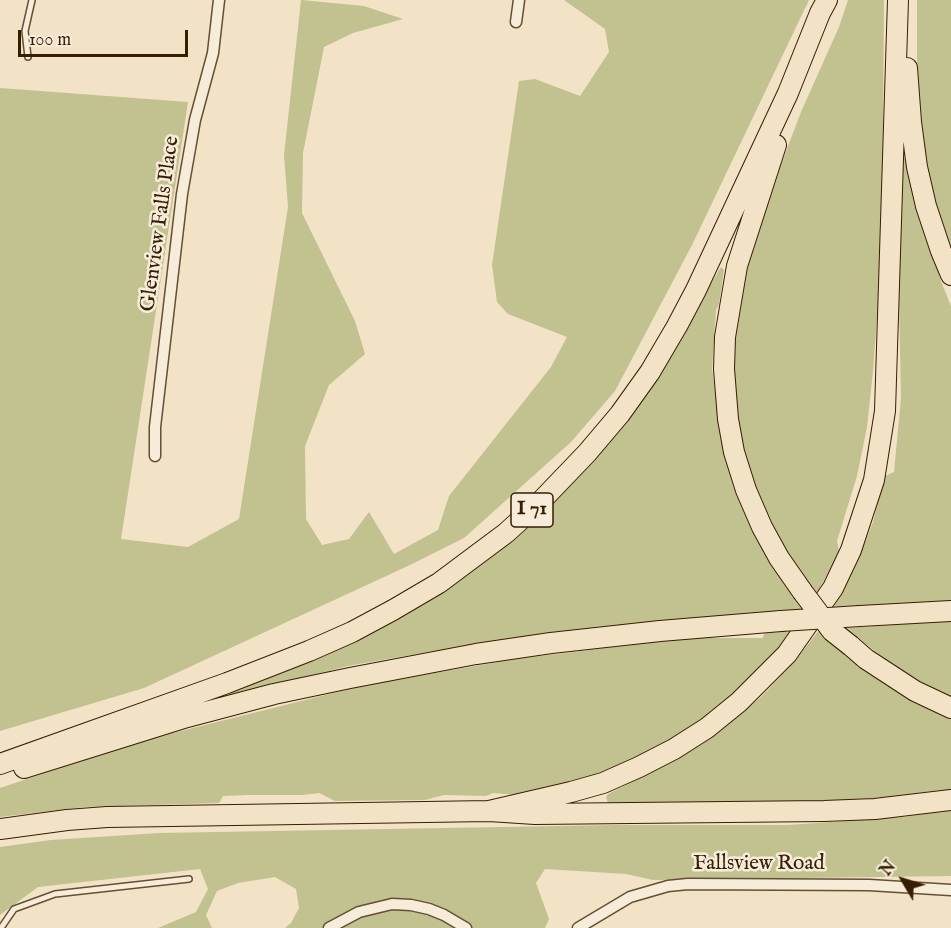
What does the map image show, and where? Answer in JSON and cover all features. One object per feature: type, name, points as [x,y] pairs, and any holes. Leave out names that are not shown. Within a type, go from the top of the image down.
[{"type":"highway","points":[[828,0],[829,15],[775,148],[744,241],[730,299],[724,369],[728,419],[746,490],[766,534],[802,591],[832,631],[866,659],[915,691],[951,708]]},
{"type":"highway","name":"I 71","points":[[0,764],[227,683],[352,632],[439,583],[506,533],[541,501],[588,453],[620,414],[650,372],[677,326],[743,191],[788,93],[820,13],[828,0]]},
{"type":"highway","points":[[489,811],[603,783],[674,749],[707,728],[739,702],[787,654],[833,588],[851,550],[874,480],[885,411],[898,0]]},
{"type":"highway","points":[[904,0],[909,99],[917,167],[926,207],[940,251],[951,275]]},
{"type":"highway","points":[[0,776],[187,717],[274,694],[476,654],[586,638],[782,621],[951,611]]},
{"type":"highway","points":[[0,829],[67,819],[107,817],[489,811],[535,814],[824,811],[875,809],[951,800]]},
{"type":"street","name":"Glenview Falls Place","points":[[155,456],[155,427],[182,194],[195,120],[213,53],[219,0]]},
{"type":"street","points":[[516,22],[519,0]]},
{"type":"street","name":"Fallsview Road","points":[[578,928],[630,897],[668,886],[688,884],[869,885],[951,890]]},
{"type":"street","points":[[329,928],[359,912],[393,904],[429,909],[466,928]]},
{"type":"lane","points":[[28,57],[25,31],[32,0]]},
{"type":"lane","points":[[1,928],[14,909],[55,894],[189,879]]},
{"type":"shaded area","points":[[301,0],[364,6],[403,19],[353,33],[324,47],[303,153],[302,213],[355,321],[365,354],[329,385],[305,446],[306,519],[322,545],[349,539],[369,512],[394,554],[438,530],[449,496],[551,367],[567,337],[508,314],[497,302],[492,265],[519,81],[535,79],[580,96],[609,52],[605,29],[564,0],[809,0],[692,245],[615,391],[571,442],[464,538],[144,688],[0,731],[0,88],[188,102],[121,539],[188,547],[239,519],[288,207],[284,155]]},
{"type":"shaded area","points":[[848,0],[884,0],[882,249],[867,427],[857,476],[837,541],[839,552],[816,595],[782,548],[767,522],[740,451],[731,362],[740,281],[801,112],[839,27]]},
{"type":"shaded area","points":[[917,0],[951,0],[951,257],[925,175],[917,96]]},
{"type":"shaded area","points":[[907,157],[940,270],[939,276],[951,306],[951,601],[833,609],[857,563],[873,522],[885,476],[894,472],[901,398],[899,302],[901,158]]},
{"type":"shaded area","points":[[721,267],[724,270],[716,310],[712,369],[724,449],[734,484],[751,526],[770,561],[804,610],[636,623],[479,643],[348,666],[193,706],[189,704],[440,591],[500,550],[535,519],[685,334],[684,328]]},
{"type":"shaded area","points":[[951,621],[951,700],[900,671],[846,628]]},
{"type":"shaded area","points":[[819,630],[852,661],[876,678],[928,709],[951,718],[951,793],[941,790],[885,799],[835,801],[608,803],[606,797],[608,794],[676,760],[717,734],[762,696],[795,661]]},
{"type":"shaded area","points":[[795,631],[780,650],[723,705],[653,753],[649,751],[599,773],[559,787],[518,795],[493,793],[486,796],[444,795],[425,800],[335,801],[319,793],[223,796],[219,803],[85,807],[0,817],[0,788],[137,742],[361,686],[515,659],[688,638],[763,638],[764,633]]},
{"type":"shaded area","points":[[951,809],[951,876],[653,880],[626,874],[545,869],[536,883],[549,919],[545,928],[285,928],[291,923],[299,908],[296,889],[275,877],[238,883],[217,891],[206,915],[212,928],[158,928],[196,912],[208,889],[200,869],[38,887],[0,915],[0,847],[51,840],[159,833],[616,825],[788,825],[904,817]]}]
